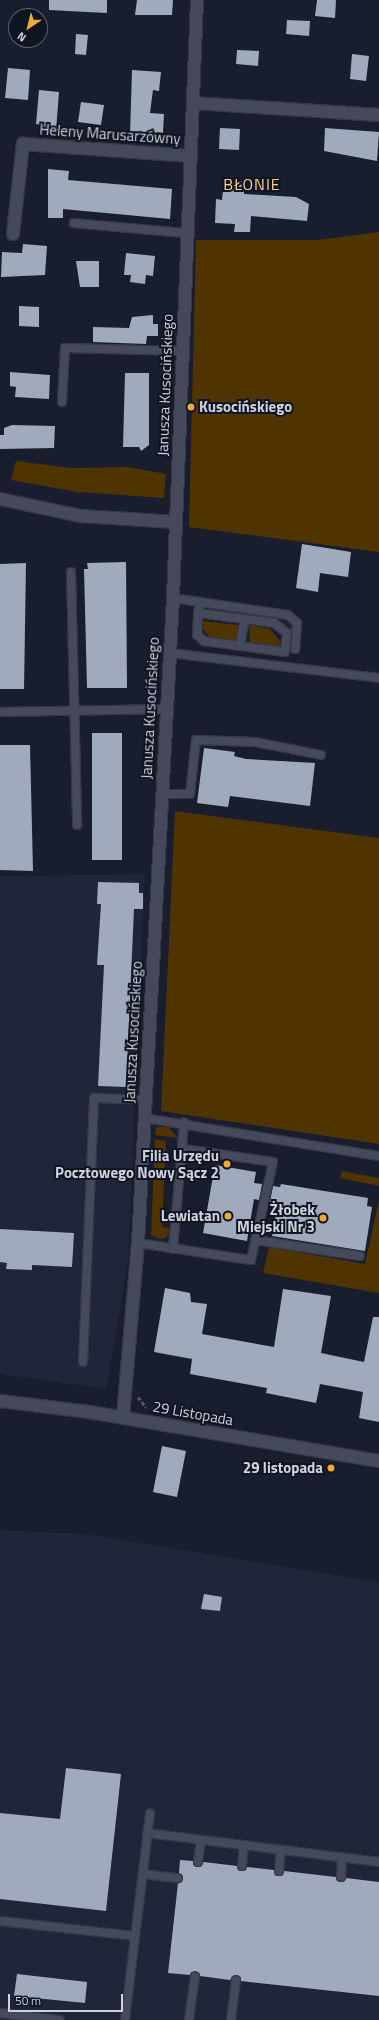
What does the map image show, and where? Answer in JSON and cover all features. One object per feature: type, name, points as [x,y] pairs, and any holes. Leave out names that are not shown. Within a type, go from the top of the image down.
[{"type":"street","name":"Janusza Kusocińskiego","points":[[123,1417],[138,1243],[161,794],[173,598],[189,156],[193,103],[197,0]]},
{"type":"street","points":[[193,103],[379,115]]},
{"type":"street","name":"Heleny Marusarzówny","points":[[13,234],[23,144],[189,156]]},
{"type":"street","points":[[0,499],[81,516],[176,522]]},
{"type":"street","name":"29 Listopada","points":[[0,1401],[123,1417],[379,1460]]},
{"type":"lane","points":[[74,223],[187,233]]},
{"type":"lane","points":[[62,402],[65,348],[183,351]]},
{"type":"lane","points":[[71,572],[77,825]]},
{"type":"lane","points":[[173,598],[200,604],[288,614],[297,623],[295,649]]},
{"type":"lane","points":[[198,613],[274,623],[287,632],[285,652],[204,641],[197,635],[198,613],[200,604]]},
{"type":"lane","points":[[240,646],[245,619]]},
{"type":"lane","points":[[170,653],[379,678]]},
{"type":"lane","points":[[0,712],[166,709]]},
{"type":"lane","points":[[161,794],[190,794],[196,740],[255,742],[321,754]]},
{"type":"lane","points":[[83,1362],[94,1098],[145,1100]]},
{"type":"lane","points":[[144,1118],[184,1122],[379,1156]]},
{"type":"lane","points":[[173,1249],[184,1149],[184,1122]]},
{"type":"lane","points":[[138,1243],[251,1260],[273,1162],[184,1149]]},
{"type":"lane","points":[[256,1240],[360,1256]]},
{"type":"lane","points":[[125,2020],[150,1814]]},
{"type":"lane","points":[[147,1833],[379,1862]]},
{"type":"lane","points":[[198,1862],[201,1840]]},
{"type":"lane","points":[[242,1866],[244,1845]]},
{"type":"lane","points":[[278,1871],[281,1850]]},
{"type":"lane","points":[[341,1878],[342,1857]]},
{"type":"lane","points":[[143,1874],[178,1878]]},
{"type":"lane","points":[[0,1920],[135,1936]]},
{"type":"lane","points":[[189,2020],[195,1976]]},
{"type":"lane","points":[[231,2020],[236,1980]]},
{"type":"lane","points":[[0,2013],[60,2020]]},
{"type":"path","points":[[136,1389],[140,1401],[149,1409]]},
{"type":"shaded area","points":[[379,232],[379,552],[189,527],[196,240],[318,240]]},
{"type":"shaded area","points":[[16,461],[72,468],[128,467],[166,474],[164,498],[77,492],[11,480]]},
{"type":"shaded area","points":[[202,621],[238,625],[237,640],[213,640],[202,628]]},
{"type":"shaded area","points":[[249,625],[270,629],[281,642],[279,649],[250,644]]},
{"type":"shaded area","points":[[175,811],[379,838],[379,1144],[161,1111]]},
{"type":"shaded area","points":[[145,874],[128,1264],[106,1389],[0,1374],[0,876]]},
{"type":"shaded area","points":[[156,1127],[169,1127],[178,1138],[155,1135]]},
{"type":"shaded area","points":[[155,1139],[166,1141],[162,1227],[173,1229],[166,1238],[159,1239],[151,1235]]},
{"type":"shaded area","points":[[342,1171],[379,1178],[379,1186],[340,1178]]},
{"type":"shaded area","points":[[379,1200],[379,1293],[263,1273],[269,1247],[365,1264]]},
{"type":"shaded area","points":[[0,1530],[85,1534],[379,1582],[379,2020],[0,2020]]},
{"type":"building","points":[[49,0],[107,0],[107,13],[49,10]]},
{"type":"building","points":[[137,0],[173,0],[172,15],[135,15]]},
{"type":"building","points":[[317,0],[336,0],[335,18],[315,16]]},
{"type":"building","points":[[287,20],[310,21],[309,36],[286,34]]},
{"type":"building","points":[[76,34],[88,35],[86,55],[75,54]]},
{"type":"building","points":[[237,50],[259,51],[258,66],[236,64]]},
{"type":"building","points":[[352,54],[369,56],[366,81],[350,79]]},
{"type":"building","points":[[8,68],[30,70],[28,100],[5,98]]},
{"type":"building","points":[[132,70],[161,72],[159,91],[153,90],[150,113],[164,114],[163,133],[157,132],[157,137],[130,135]]},
{"type":"building","points":[[39,90],[59,92],[56,131],[41,129],[42,125],[36,124]]},
{"type":"building","points":[[81,102],[104,105],[101,125],[78,122]]},
{"type":"building","points":[[220,128],[240,129],[239,150],[219,149]]},
{"type":"building","points":[[325,128],[379,132],[377,161],[324,151]]},
{"type":"building","points":[[48,169],[69,171],[68,180],[172,189],[170,219],[63,209],[63,218],[48,218]]},
{"type":"building","points":[[224,181],[244,181],[244,194],[296,197],[309,204],[307,221],[251,216],[250,232],[234,232],[235,224],[215,223],[216,199],[222,200]]},
{"type":"building","points":[[23,244],[47,246],[45,275],[1,277],[2,252],[22,253]]},
{"type":"building","points":[[126,253],[155,256],[153,276],[146,275],[145,284],[130,282],[131,275],[124,275]]},
{"type":"building","points":[[76,261],[99,261],[99,287],[80,287]]},
{"type":"building","points":[[19,306],[39,307],[39,327],[19,326]]},
{"type":"building","points":[[153,315],[153,324],[158,324],[158,336],[147,336],[146,344],[93,342],[93,327],[129,328],[132,317]]},
{"type":"building","points":[[10,372],[50,375],[49,399],[15,397],[16,387],[10,386]]},
{"type":"building","points":[[125,373],[149,373],[149,445],[141,451],[139,447],[123,447]]},
{"type":"building","points":[[12,425],[55,426],[54,448],[0,449],[0,435],[4,435],[4,428]]},
{"type":"building","points":[[302,544],[351,552],[348,577],[320,573],[318,592],[296,588]]},
{"type":"building","points":[[126,562],[127,688],[87,688],[84,569],[88,569],[87,563]]},
{"type":"building","points":[[26,563],[24,689],[0,689],[0,564]]},
{"type":"building","points":[[92,733],[122,733],[122,860],[92,860]]},
{"type":"building","points":[[0,745],[30,745],[33,871],[0,870]]},
{"type":"building","points":[[204,748],[235,752],[234,756],[246,759],[315,763],[310,806],[230,796],[228,807],[197,803]]},
{"type":"building","points":[[98,882],[139,883],[139,893],[143,893],[143,909],[134,909],[126,1087],[98,1086],[104,965],[97,965],[101,904],[97,904]]},
{"type":"building","name":"Lewiatan","points":[[215,1165],[256,1172],[254,1183],[262,1184],[259,1200],[254,1199],[247,1241],[203,1233]]},
{"type":"building","points":[[281,1184],[368,1198],[367,1206],[372,1207],[365,1251],[272,1236],[278,1203],[270,1202],[273,1186],[280,1187]]},
{"type":"building","points":[[0,1229],[74,1233],[72,1267],[32,1265],[32,1270],[6,1269],[7,1263],[0,1262]]},
{"type":"building","points":[[165,1288],[190,1293],[191,1302],[207,1304],[202,1334],[274,1347],[283,1289],[331,1296],[321,1353],[364,1362],[373,1317],[379,1317],[379,1422],[359,1418],[363,1392],[320,1384],[316,1403],[266,1393],[267,1388],[190,1374],[192,1359],[154,1352]]},
{"type":"building","points":[[162,1446],[186,1451],[177,1497],[153,1492]]},
{"type":"building","points":[[204,1594],[222,1597],[220,1611],[201,1609]]},
{"type":"building","points":[[66,1768],[121,1774],[106,1911],[0,1899],[0,1813],[60,1819]]},
{"type":"building","points":[[180,1860],[193,1861],[198,1867],[204,1862],[237,1866],[241,1871],[247,1867],[274,1870],[278,1876],[284,1871],[336,1877],[340,1882],[346,1878],[379,1882],[379,1996],[241,1981],[236,1975],[230,1980],[200,1976],[195,1971],[190,1975],[168,1973],[178,1883],[183,1878],[179,1873]]},
{"type":"building","points":[[17,1974],[87,1982],[85,2003],[14,1996]]},
{"type":"place","name":"Kusocińskiego","points":[[191,407]]},
{"type":"place","name":"Filia Urzędu Pocztowego Nowy Sącz 2","points":[[227,1164]]},
{"type":"place","name":"Lewiatan","points":[[228,1216]]},
{"type":"place","name":"Żłobek Miejski Nr 3","points":[[323,1218]]},
{"type":"place","name":"29 listopada","points":[[331,1468]]},
{"type":"district","name":"BŁONIE","points":[[252,184]]}]
